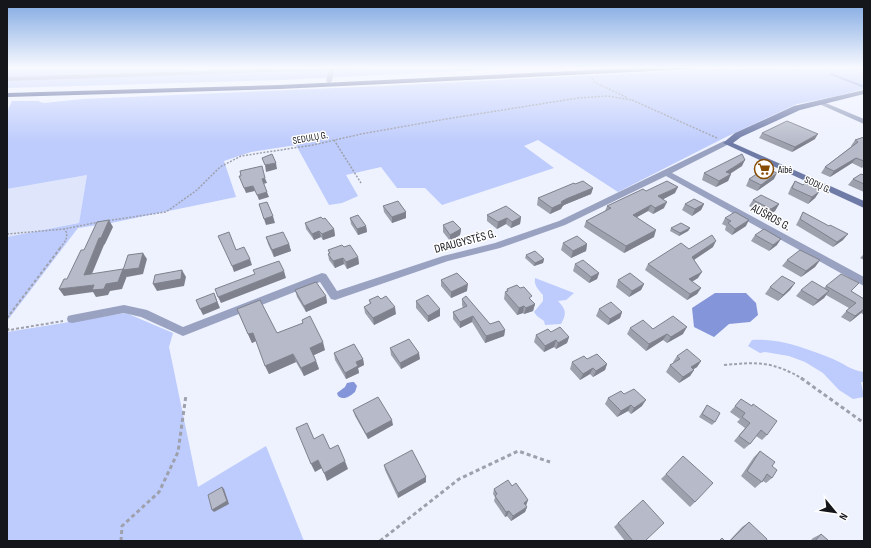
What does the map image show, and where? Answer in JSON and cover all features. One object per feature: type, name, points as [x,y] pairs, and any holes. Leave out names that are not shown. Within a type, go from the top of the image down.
[{"type":"highway","points":[[7,95],[82,93]]},
{"type":"street","name":"DRAUGYSTĖS G.","points":[[72,319],[124,309],[143,313],[183,332],[322,277],[335,296],[446,258],[497,246],[562,223],[727,143],[738,135],[797,108],[861,93]]},
{"type":"street","points":[[819,102],[864,122]]},
{"type":"street","name":"SODŲ G.","points":[[727,143],[864,205]]},
{"type":"street","name":"AUŠROS G.","points":[[667,173],[864,282]]},
{"type":"path","points":[[616,93],[727,143]]},
{"type":"path","name":"SEDULŲ G.","points":[[7,234],[64,229],[166,212],[197,190],[220,167],[241,156],[578,98],[607,96],[632,100]]},
{"type":"path","points":[[334,140],[361,183]]},
{"type":"path","points":[[7,318],[66,240],[67,233],[64,229]]},
{"type":"path","points":[[7,328],[9,330],[72,319]]},
{"type":"path","points":[[724,365],[757,362],[770,364],[783,369],[798,376],[864,423]]},
{"type":"path","points":[[120,541],[122,526],[159,492],[178,452],[186,395]]},
{"type":"path","points":[[380,541],[459,479],[518,451],[550,462]]},
{"type":"shaded area","points":[[232,93],[850,93],[797,104],[724,138],[618,192],[538,140],[524,146],[554,168],[442,205],[425,188],[397,188],[381,167],[346,175],[358,196],[342,203],[329,205],[296,145],[251,152],[224,161],[236,197],[111,223],[78,228],[7,321],[7,237],[79,223],[87,175],[7,189],[7,112],[12,101],[39,101],[44,103],[83,99]]},
{"type":"shaded area","points":[[87,175],[79,223],[7,237],[7,189]]},
{"type":"shaded area","points":[[535,278],[574,293],[566,300],[558,301],[565,312],[561,324],[545,325],[544,321],[534,312],[543,301],[543,295],[536,285]]},
{"type":"shaded area","points":[[715,293],[746,293],[756,303],[758,315],[750,322],[729,324],[714,337],[694,327],[692,308]]},
{"type":"shaded area","points":[[126,313],[173,333],[169,347],[198,487],[266,446],[304,541],[7,541],[7,332]]},
{"type":"shaded area","points":[[752,340],[783,342],[833,359],[848,367],[864,372],[864,382],[861,382],[864,397],[853,399],[839,390],[823,373],[805,362],[789,356],[765,352],[760,353],[748,346]]},
{"type":"shaded area","points":[[354,382],[357,386],[355,392],[345,398],[338,396],[337,393],[345,387],[347,383]]},
{"type":"building","points":[[787,121],[818,134],[795,147],[762,133]]},
{"type":"building","points":[[864,137],[864,161],[856,158],[834,171],[825,167],[858,142],[855,140]]},
{"type":"building","points":[[272,154],[276,163],[265,165],[262,158]]},
{"type":"building","points":[[742,154],[745,160],[726,172],[731,174],[719,181],[704,173]]},
{"type":"building","points":[[262,166],[265,178],[262,179],[267,192],[257,195],[253,186],[244,188],[239,176],[241,176],[240,171]]},
{"type":"building","points":[[766,168],[777,173],[761,185],[749,179]]},
{"type":"building","points":[[861,174],[864,175],[864,184],[853,179]]},
{"type":"building","points":[[583,181],[593,188],[566,199],[561,202],[563,203],[552,208],[538,198],[574,183]]},
{"type":"building","points":[[667,181],[678,187],[658,196],[667,202],[655,208],[651,205],[633,215],[656,230],[626,246],[586,221],[611,208],[607,206],[643,189],[646,191]]},
{"type":"building","points":[[795,181],[803,185],[805,183],[817,189],[816,190],[819,192],[812,197],[792,188]]},
{"type":"building","points":[[761,195],[779,204],[771,209],[753,200]]},
{"type":"building","points":[[694,199],[704,204],[695,209],[685,204]]},
{"type":"building","points":[[398,201],[406,212],[392,217],[383,206]]},
{"type":"building","points":[[267,202],[273,216],[264,219],[259,204]]},
{"type":"building","points":[[506,206],[521,217],[512,222],[507,218],[498,222],[487,215]]},
{"type":"building","points":[[735,212],[749,220],[735,229],[728,223],[731,221],[725,218]]},
{"type":"building","points":[[803,212],[848,234],[837,242],[800,219]]},
{"type":"building","points":[[358,215],[366,226],[357,229],[350,218]]},
{"type":"building","points":[[321,217],[323,219],[325,218],[334,229],[322,234],[319,231],[312,234],[305,223]]},
{"type":"building","points":[[109,220],[101,238],[99,238],[84,275],[123,269],[118,282],[106,284],[104,289],[92,290],[94,285],[59,289],[64,279],[67,279],[81,250],[84,250],[97,222]]},
{"type":"building","points":[[453,221],[461,229],[450,235],[443,225]]},
{"type":"building","points":[[681,223],[690,228],[680,233],[671,228]]},
{"type":"building","points":[[764,229],[781,239],[773,245],[755,235]]},
{"type":"building","points":[[229,232],[236,250],[244,247],[250,259],[232,266],[218,236]]},
{"type":"building","points":[[283,232],[289,244],[272,250],[266,237]]},
{"type":"building","points":[[712,235],[716,241],[692,257],[702,272],[689,279],[701,288],[690,294],[648,264],[681,243],[689,249]]},
{"type":"building","points":[[577,236],[587,244],[573,251],[563,243]]},
{"type":"building","points":[[342,245],[344,247],[350,245],[358,257],[346,262],[343,258],[333,261],[328,254],[330,253],[328,250]]},
{"type":"building","points":[[800,250],[820,260],[806,271],[787,260]]},
{"type":"building","points":[[535,251],[544,259],[535,263],[526,255]]},
{"type":"building","points":[[143,253],[139,268],[123,270],[128,255]]},
{"type":"building","points":[[583,260],[599,273],[591,277],[575,264]]},
{"type":"building","points":[[279,261],[284,271],[218,297],[215,289],[255,274],[253,270]]},
{"type":"building","points":[[182,270],[181,279],[153,284],[155,275]]},
{"type":"building","points":[[457,273],[468,284],[451,292],[441,280]]},
{"type":"building","points":[[630,273],[644,284],[632,291],[618,280]]},
{"type":"building","points":[[841,274],[859,283],[851,291],[864,299],[864,309],[855,316],[846,311],[856,303],[826,286]]},
{"type":"building","points":[[782,276],[795,283],[783,295],[770,287]]},
{"type":"building","points":[[812,281],[829,291],[818,300],[801,290]]},
{"type":"building","points":[[316,282],[326,296],[304,306],[295,290]]},
{"type":"building","points":[[517,285],[520,288],[524,287],[532,296],[529,298],[535,304],[526,308],[524,306],[519,308],[505,292],[508,291],[507,289]]},
{"type":"building","points":[[214,293],[217,302],[200,309],[196,300]]},
{"type":"building","points":[[428,295],[440,309],[428,316],[416,301]]},
{"type":"building","points":[[378,296],[381,299],[386,296],[395,307],[373,318],[364,307],[371,303],[369,300]]},
{"type":"building","points":[[466,296],[490,324],[499,321],[505,330],[486,336],[473,316],[460,322],[453,312],[467,306],[462,299]]},
{"type":"building","points":[[260,300],[277,333],[303,323],[302,320],[310,316],[323,342],[310,348],[316,361],[301,368],[293,354],[265,366],[253,333],[248,334],[237,309]]},
{"type":"building","points":[[611,302],[622,312],[610,319],[599,309]]},
{"type":"building","points":[[673,316],[687,327],[671,337],[667,334],[649,344],[630,328],[643,320],[653,329]]},
{"type":"building","points":[[560,327],[569,337],[558,343],[556,340],[545,346],[536,335],[548,329],[551,332]]},
{"type":"building","points":[[409,339],[419,353],[400,363],[390,348]]},
{"type":"building","points":[[354,344],[363,359],[356,362],[358,366],[345,373],[334,353]]},
{"type":"building","points":[[687,349],[701,361],[691,367],[694,370],[683,377],[670,365],[680,359],[677,356]]},
{"type":"building","points":[[597,354],[607,364],[596,371],[593,368],[583,374],[572,362],[584,356],[587,359]]},
{"type":"building","points":[[634,389],[646,400],[634,408],[631,405],[621,411],[608,398],[621,391],[624,394]]},
{"type":"building","points":[[378,397],[392,420],[366,434],[353,410]]},
{"type":"building","points":[[741,399],[752,406],[753,404],[777,421],[767,435],[761,430],[750,444],[739,436],[750,423],[742,417],[745,413],[735,406]]},
{"type":"building","points":[[707,405],[720,413],[715,422],[702,414]]},
{"type":"building","points":[[307,423],[314,439],[323,434],[330,449],[338,445],[345,461],[324,473],[318,460],[311,464],[296,428]]},
{"type":"building","points":[[412,450],[426,477],[398,493],[384,465]]},
{"type":"building","points":[[760,451],[775,462],[772,466],[777,470],[772,478],[767,474],[762,482],[747,471]]},
{"type":"building","points":[[683,456],[713,483],[695,502],[666,474]]},
{"type":"building","points":[[508,480],[512,486],[516,483],[528,500],[524,503],[527,507],[513,516],[509,511],[506,512],[495,496],[497,494],[494,489]]},
{"type":"building","points":[[222,487],[227,501],[212,510],[208,495]]},
{"type":"building","points":[[643,500],[664,523],[645,541],[633,541],[618,523]]},
{"type":"building","points":[[749,522],[767,539],[766,541],[730,541]]},
{"type":"building","points":[[821,534],[829,541],[815,541]]},
{"type":"place","name":"Aibė","points":[[764,169]]}]
